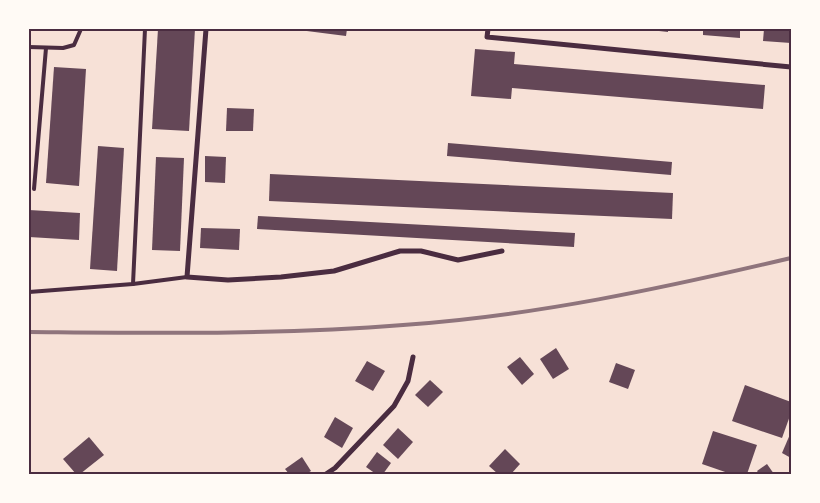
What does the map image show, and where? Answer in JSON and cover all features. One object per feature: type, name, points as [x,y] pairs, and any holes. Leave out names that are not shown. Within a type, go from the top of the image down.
[{"type":"street","points":[[206,29],[187,277],[228,280],[281,278],[334,271],[400,251],[421,251],[458,260],[502,251]]},
{"type":"street","points":[[488,29],[486,37],[791,67]]},
{"type":"street","points":[[326,474],[335,468],[394,406],[408,380],[413,357]]},
{"type":"lane","points":[[29,47],[63,48],[74,45],[82,29]]},
{"type":"lane","points":[[133,284],[145,29]]},
{"type":"lane","points":[[34,189],[46,48]]},
{"type":"lane","points":[[29,292],[133,284],[187,277]]},
{"type":"building","points":[[158,29],[195,29],[189,131],[152,129]]},
{"type":"building","points":[[291,29],[347,29],[346,36]]},
{"type":"building","points":[[641,29],[668,29],[668,32]]},
{"type":"building","points":[[703,29],[740,29],[740,38],[703,35]]},
{"type":"building","points":[[764,29],[791,29],[791,43],[763,41]]},
{"type":"building","points":[[475,49],[515,52],[514,64],[765,85],[763,109],[512,88],[511,99],[471,96]]},
{"type":"building","points":[[54,67],[86,69],[79,186],[46,183]]},
{"type":"building","points":[[227,108],[254,109],[253,131],[226,131]]},
{"type":"building","points":[[448,143],[672,162],[671,175],[447,156]]},
{"type":"building","points":[[98,146],[124,148],[117,271],[90,269]]},
{"type":"building","points":[[205,156],[226,157],[225,183],[205,182]]},
{"type":"building","points":[[156,157],[184,158],[180,251],[152,250]]},
{"type":"building","points":[[270,174],[673,193],[672,219],[269,201]]},
{"type":"building","points":[[29,210],[80,213],[79,240],[29,237]]},
{"type":"building","points":[[258,216],[575,233],[574,247],[257,229]]},
{"type":"building","points":[[201,228],[240,229],[239,250],[200,248]]},
{"type":"building","points":[[556,348],[569,369],[553,379],[540,359]]},
{"type":"building","points":[[520,357],[534,374],[522,385],[507,367]]},
{"type":"building","points":[[367,361],[385,371],[373,391],[355,381]]},
{"type":"building","points":[[616,363],[635,370],[628,389],[609,382]]},
{"type":"building","points":[[430,380],[443,392],[428,407],[415,395]]},
{"type":"building","points":[[745,385],[791,402],[791,413],[782,438],[732,421]]},
{"type":"building","points":[[335,417],[353,428],[342,448],[324,437]]},
{"type":"building","points":[[398,428],[413,442],[398,459],[383,445]]},
{"type":"building","points":[[713,431],[757,445],[747,474],[731,474],[702,464]]},
{"type":"building","points":[[791,432],[791,458],[782,453]]},
{"type":"building","points":[[89,437],[104,455],[80,474],[76,474],[63,459]]},
{"type":"building","points":[[505,449],[520,464],[511,474],[498,474],[489,466]]},
{"type":"building","points":[[377,452],[391,463],[383,474],[376,474],[366,467]]},
{"type":"building","points":[[302,457],[311,471],[306,474],[289,474],[285,469]]},
{"type":"building","points":[[767,464],[774,474],[759,474],[757,471]]},
{"type":"railway","points":[[29,332],[263,332],[452,321],[550,308],[599,299],[791,258]]}]
